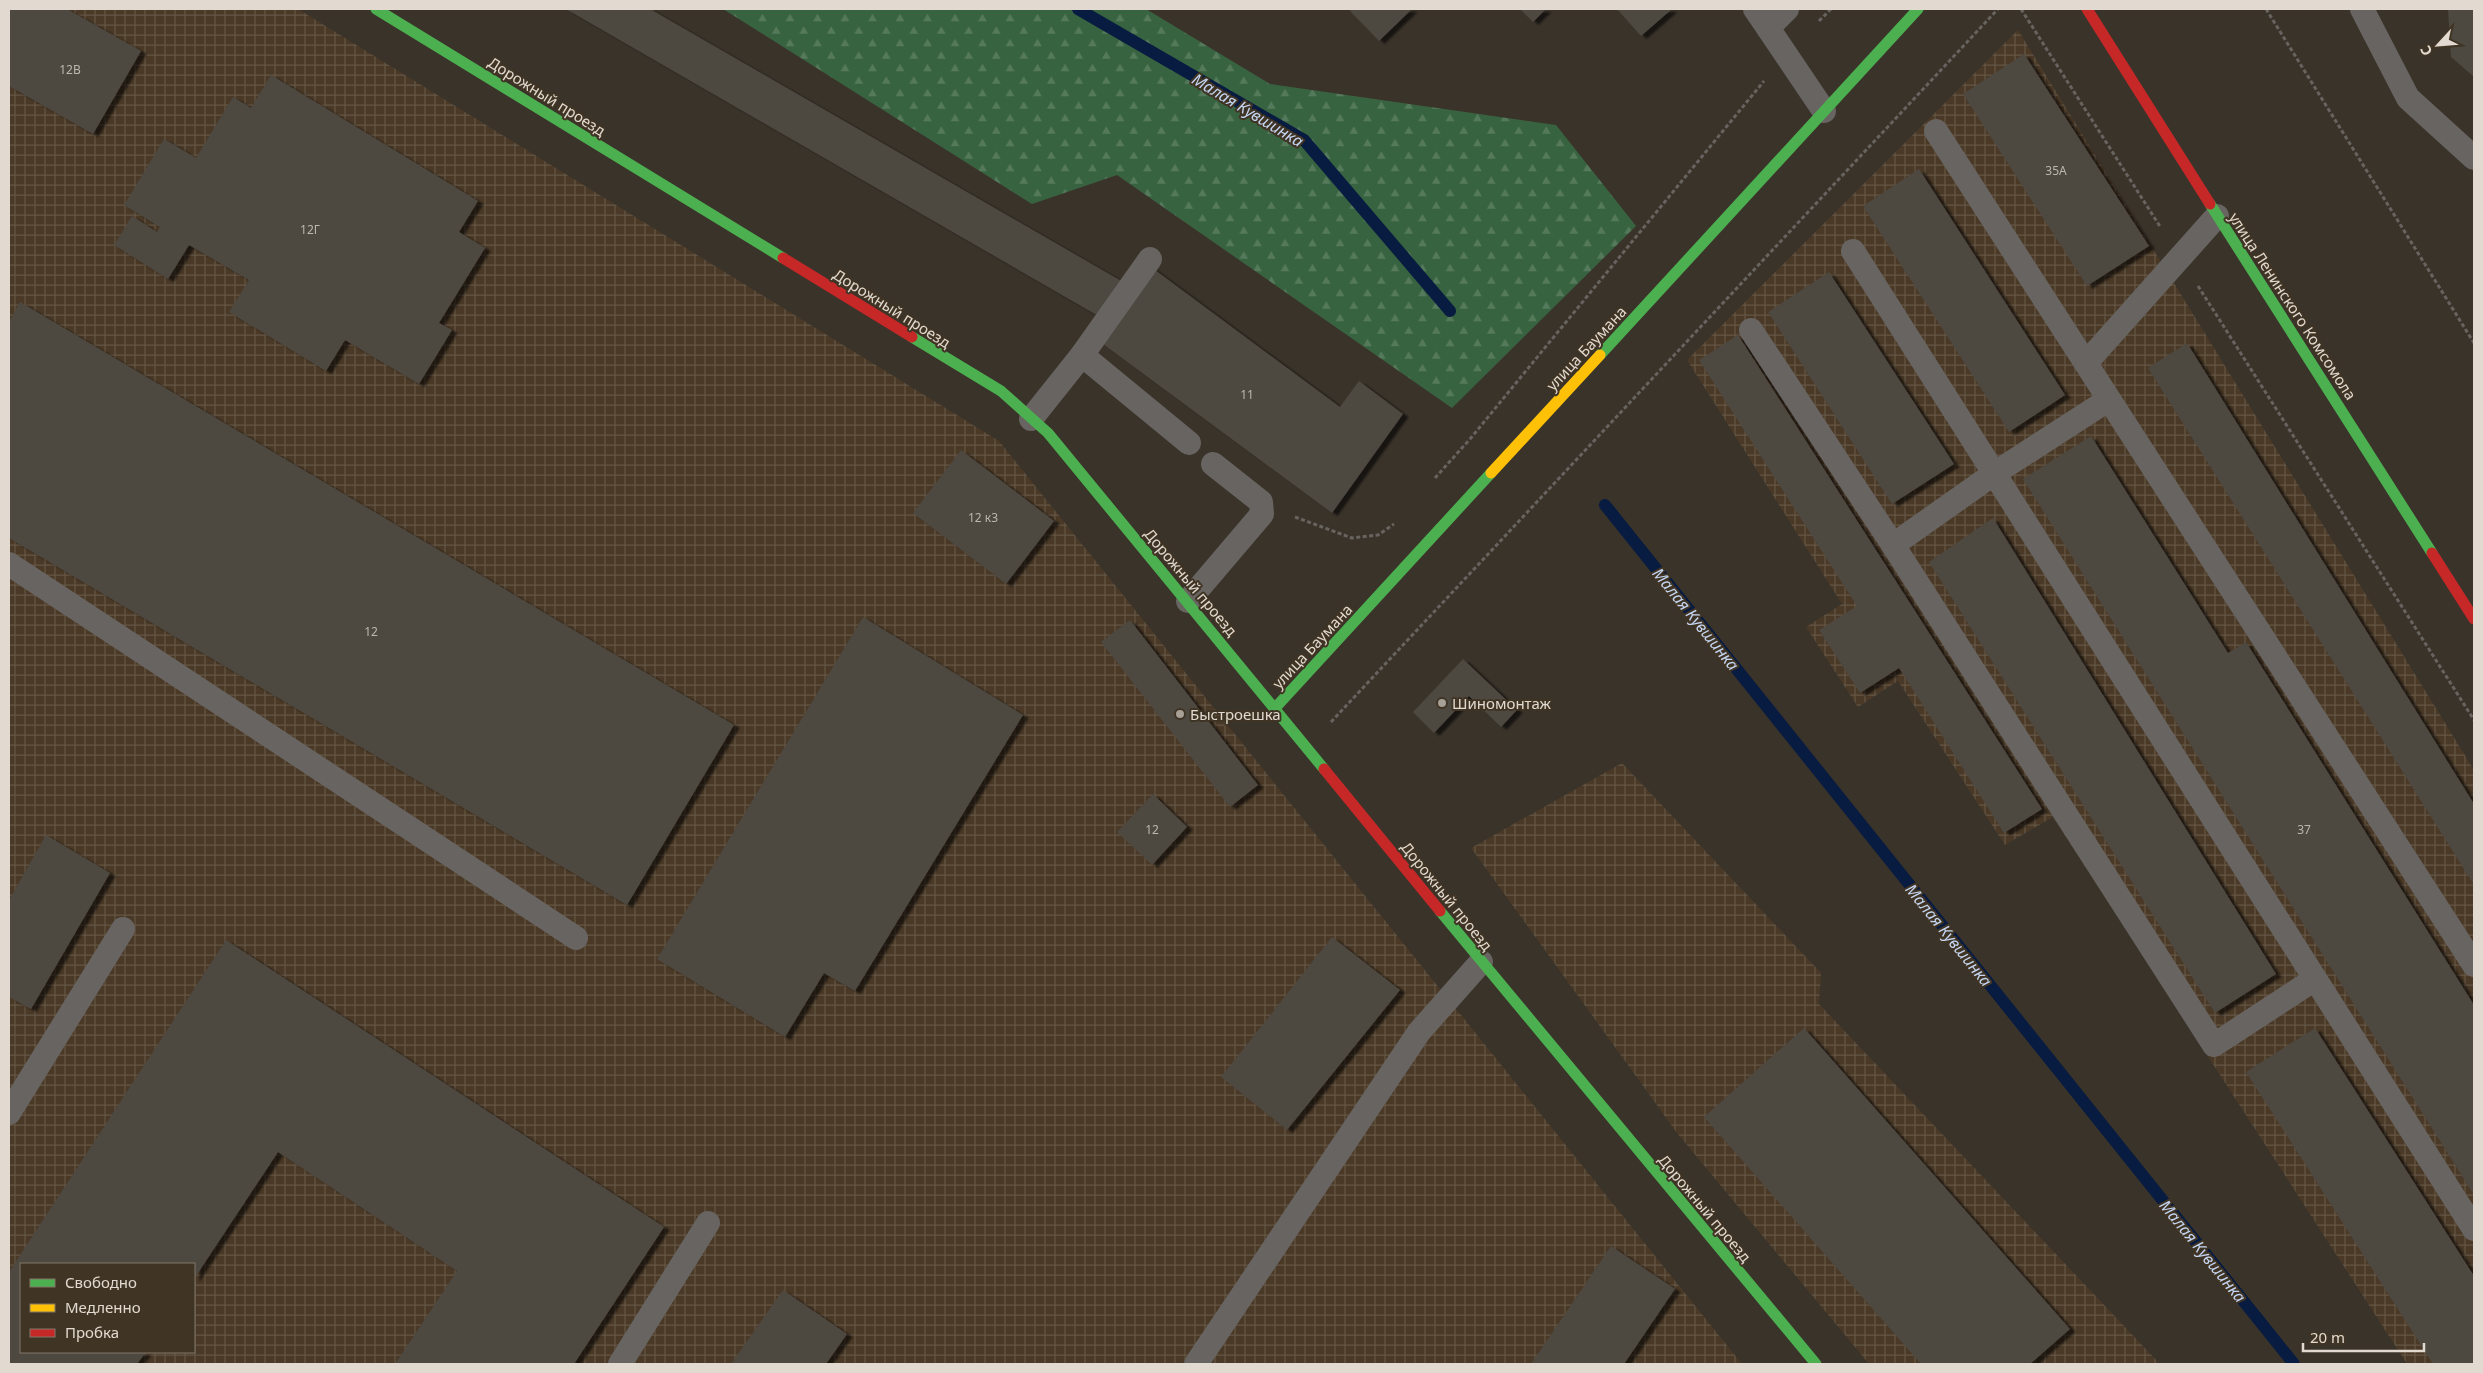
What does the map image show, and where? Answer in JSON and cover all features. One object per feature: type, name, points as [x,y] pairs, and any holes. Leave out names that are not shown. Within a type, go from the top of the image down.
[{"type":"street","name":"Дорожный проезд","points":[[376,9],[1001,391],[1048,433],[1308,746],[1482,962],[1816,1364]]},
{"type":"street","name":"улица Баумана","points":[[1276,707],[1918,9]]},
{"type":"street","name":"улица Ленинского Комсомола","points":[[2088,9],[2217,216],[2474,619]]},
{"type":"lane","points":[[1755,9],[1824,112]]},
{"type":"lane","points":[[1768,28],[1787,9]]},
{"type":"lane","points":[[2362,9],[2408,98],[2474,158]]},
{"type":"lane","points":[[1936,130],[2108,400],[2474,965]]},
{"type":"lane","points":[[2086,363],[2181,259],[2217,216]]},
{"type":"lane","points":[[1853,251],[2474,1229]]},
{"type":"lane","points":[[1031,419],[1082,355],[1150,259]]},
{"type":"lane","points":[[1751,330],[1893,545],[2214,1045],[2315,978]]},
{"type":"lane","points":[[1082,355],[1189,443]]},
{"type":"lane","points":[[1893,545],[1995,473],[2108,400]]},
{"type":"lane","points":[[1188,601],[1262,514],[1260,502],[1213,464]]},
{"type":"lane","points":[[9,564],[576,938]]},
{"type":"lane","points":[[9,1113],[123,929]]},
{"type":"lane","points":[[1196,1364],[1418,1032],[1482,962]]},
{"type":"lane","points":[[620,1364],[708,1223]]},
{"type":"path","points":[[1433,480],[1470,439],[1785,55],[1831,9]]},
{"type":"path","points":[[1308,746],[1363,690],[1998,9]]},
{"type":"path","points":[[2021,9],[2474,720]]},
{"type":"path","points":[[2266,9],[2474,343]]},
{"type":"path","points":[[1260,502],[1301,520],[1352,538],[1378,535],[1396,522]]},
{"type":"shaded area","points":[[9,9],[298,9],[999,441],[1742,1364],[9,1364]]},
{"type":"shaded area","points":[[2018,30],[2474,770],[2474,1364],[2407,1364],[2053,817],[2005,845],[1898,681],[1858,707],[1806,627],[1842,604],[1687,360]]},
{"type":"shaded area","points":[[1622,763],[1821,973],[1819,1004],[2160,1364],[1869,1364],[1677,1133],[1471,848]]},
{"type":"green space","points":[[723,9],[1146,9],[1270,84],[1556,125],[1636,226],[1452,408],[1117,175],[1032,204]]},
{"type":"building","points":[[9,9],[67,9],[141,51],[93,134],[9,86]]},
{"type":"building","points":[[566,9],[650,9],[1123,282],[1102,318]]},
{"type":"building","points":[[1352,9],[1412,9],[1379,41],[1350,11]]},
{"type":"building","points":[[1520,9],[1546,9],[1533,22]]},
{"type":"building","points":[[1617,9],[1672,9],[1641,36]]},
{"type":"building","points":[[2448,9],[2474,9],[2474,77],[2451,57]]},
{"type":"building","points":[[2024,54],[2149,246],[2087,286],[1963,94]]},
{"type":"building","points":[[271,75],[478,201],[459,232],[485,248],[439,323],[452,330],[419,384],[345,340],[326,371],[229,312],[249,280],[189,245],[168,279],[114,245],[132,216],[157,232],[160,227],[124,205],[164,139],[196,158],[233,97],[251,108]]},
{"type":"building","points":[[1919,169],[2065,395],[2009,432],[1863,206]]},
{"type":"building","points":[[1151,267],[1340,407],[1359,381],[1403,414],[1332,513],[1099,341]]},
{"type":"building","points":[[1829,272],[1954,464],[1892,504],[1768,312]]},
{"type":"building","points":[[20,302],[734,725],[627,905],[9,538],[9,322]]},
{"type":"building","points":[[1738,335],[2042,809],[2004,833],[1899,668],[1860,693],[1819,630],[1857,606],[1699,360]]},
{"type":"building","points":[[2187,343],[2474,804],[2474,885],[2148,368]]},
{"type":"building","points":[[2091,436],[2228,653],[2246,642],[2474,1005],[2474,1195],[2023,479]]},
{"type":"building","points":[[961,450],[1054,521],[1006,584],[913,513]]},
{"type":"building","points":[[1993,518],[2276,974],[2215,1013],[1929,562]]},
{"type":"building","points":[[863,617],[1023,715],[855,991],[824,973],[785,1037],[657,959]]},
{"type":"building","name":"Быстроешка","points":[[1130,620],[1258,785],[1230,807],[1101,642]]},
{"type":"building","name":"Шиномонтаж","points":[[1463,659],[1517,710],[1501,727],[1469,696],[1434,733],[1413,712]]},
{"type":"building","points":[[1153,794],[1187,827],[1152,865],[1117,832]]},
{"type":"building","points":[[46,835],[110,873],[31,1009],[9,997],[9,900]]},
{"type":"building","points":[[1332,937],[1400,990],[1287,1130],[1221,1077]]},
{"type":"building","points":[[226,940],[664,1227],[574,1364],[395,1364],[457,1271],[278,1152],[195,1277],[195,1263],[20,1263],[20,1353],[145,1353],[137,1364],[9,1364],[9,1272]]},
{"type":"building","points":[[1804,1028],[2070,1329],[2030,1364],[1921,1364],[1704,1117]]},
{"type":"building","points":[[2315,1028],[2474,1276],[2474,1364],[2433,1364],[2246,1072]]},
{"type":"building","points":[[1611,1246],[1675,1289],[1624,1364],[1531,1364]]},
{"type":"building","points":[[783,1290],[847,1334],[826,1364],[731,1364]]},
{"type":"waterway","name":"Малая Кувшинка","points":[[1078,9],[1304,140],[1450,311]]},
{"type":"waterway","name":"Малая Кувшинка","points":[[1605,505],[2294,1364]]},
{"type":"traffic: fast","points":[[376,9],[783,258]]},
{"type":"traffic: fast","points":[[1600,355],[1918,9]]},
{"type":"traffic: fast","points":[[2210,204],[2432,553]]},
{"type":"traffic: fast","points":[[912,337],[1001,391],[1048,433],[1324,769]]},
{"type":"traffic: fast","points":[[1276,707],[1491,473]]},
{"type":"traffic: fast","points":[[1440,911],[1816,1364]]},
{"type":"traffic: slow","points":[[1491,473],[1600,355]]},
{"type":"traffic: jam","points":[[2087,9],[2210,204]]},
{"type":"traffic: jam","points":[[783,258],[912,337]]},
{"type":"traffic: jam","points":[[2432,553],[2474,619]]},
{"type":"traffic: jam","points":[[1324,769],[1440,911]]},
{"type":"place","name":"Шиномонтаж","points":[[1442,703]]},
{"type":"place","name":"Быстроешка","points":[[1180,714]]}]
